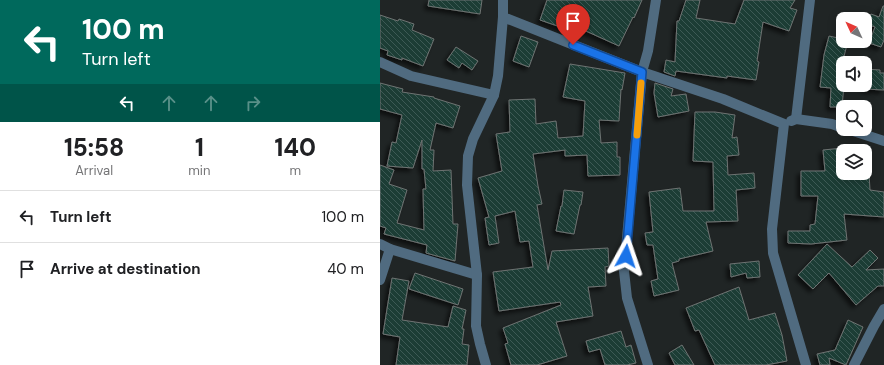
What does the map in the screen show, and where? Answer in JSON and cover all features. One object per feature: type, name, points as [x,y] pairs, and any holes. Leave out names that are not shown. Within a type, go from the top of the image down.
[{"type":"street","points":[[486,365],[476,326],[477,275],[467,185],[467,170],[468,156],[473,139],[494,95],[498,76],[503,0]]},
{"type":"street","points":[[648,365],[627,298],[624,271],[642,72],[648,51],[656,0]]},
{"type":"street","points":[[796,119],[810,0]]},
{"type":"street","points":[[503,17],[642,72],[723,99],[784,124],[796,119],[836,125]]},
{"type":"street","points":[[380,62],[411,76],[494,95]]},
{"type":"street","points":[[784,124],[772,229],[773,253],[806,365]]},
{"type":"street","points":[[869,136],[884,141]]},
{"type":"street","points":[[380,244],[390,249],[477,275]]},
{"type":"street","points":[[380,280],[390,249]]},
{"type":"street","points":[[854,365],[884,309]]},
{"type":"building","points":[[429,0],[482,0],[480,14],[428,6]]},
{"type":"building","points":[[547,0],[642,0],[619,46],[577,27],[575,32],[540,20]]},
{"type":"building","points":[[686,0],[700,0],[696,18],[735,24],[744,0],[795,0],[790,8],[797,10],[789,31],[763,22],[757,61],[759,62],[756,80],[727,76],[727,78],[676,71],[675,76],[664,72],[666,60],[675,62],[677,21],[679,21]]},
{"type":"building","points":[[884,6],[884,40],[881,47],[872,44],[872,35],[875,27],[872,26],[872,14],[879,17]]},
{"type":"building","points":[[380,15],[414,24],[412,30],[434,39],[423,66],[402,58],[402,60],[387,55],[388,51],[380,48]]},
{"type":"building","points":[[521,36],[538,42],[529,67],[513,61]]},
{"type":"building","points":[[829,36],[836,38],[836,48],[846,48],[844,56],[836,56],[836,92],[843,92],[843,100],[836,100],[836,107],[830,107],[831,88],[820,87],[824,55]]},
{"type":"building","points":[[456,47],[478,61],[472,70],[462,63],[459,68],[447,60]]},
{"type":"building","points":[[570,64],[625,73],[622,90],[621,89],[619,121],[599,120],[601,143],[617,142],[617,157],[620,157],[620,175],[588,176],[587,155],[565,156],[565,150],[533,154],[542,204],[537,205],[548,270],[552,251],[608,248],[609,266],[605,267],[606,286],[588,287],[593,316],[556,322],[567,356],[537,365],[511,365],[505,344],[508,343],[503,328],[561,305],[560,302],[499,311],[493,272],[533,267],[529,241],[520,242],[515,211],[495,216],[499,243],[489,245],[485,218],[489,217],[478,178],[502,171],[496,134],[510,132],[509,100],[535,99],[536,124],[556,121],[558,138],[583,136],[585,101],[563,97]]},
{"type":"building","points":[[872,69],[880,70],[880,73],[884,73],[884,90],[872,89]]},
{"type":"building","points":[[380,83],[403,89],[402,92],[434,97],[460,106],[453,128],[436,123],[430,150],[434,150],[433,171],[451,170],[453,224],[458,224],[455,261],[426,253],[427,245],[384,234],[386,228],[380,226],[380,165],[394,170],[389,184],[407,190],[397,223],[424,230],[423,189],[426,189],[424,169],[422,169],[422,140],[413,168],[387,166],[392,142],[396,143],[402,115],[380,109]]},
{"type":"building","points":[[655,83],[673,89],[671,96],[686,94],[689,111],[658,117],[654,93]]},
{"type":"building","points":[[695,112],[715,112],[735,115],[732,138],[737,137],[739,155],[727,156],[728,175],[754,173],[755,188],[736,190],[738,221],[706,222],[713,251],[679,259],[679,261],[672,263],[679,290],[654,296],[651,281],[658,279],[653,245],[647,245],[645,233],[653,232],[649,192],[680,188],[683,211],[714,211],[713,162],[693,161]]},
{"type":"building","points":[[836,149],[836,180],[869,180],[870,190],[884,192],[884,217],[844,214],[847,240],[811,244],[788,243],[788,231],[810,231],[810,225],[815,224],[818,196],[801,196],[801,171],[825,171],[823,150]]},
{"type":"building","points":[[564,190],[583,192],[574,234],[556,231]]},
{"type":"building","points":[[827,244],[852,267],[870,250],[878,258],[866,270],[884,269],[884,286],[878,286],[856,305],[829,273],[813,289],[798,275]]},
{"type":"building","points":[[759,261],[760,277],[747,278],[746,273],[731,277],[730,264]]},
{"type":"building","points":[[415,273],[463,289],[458,305],[409,289]]},
{"type":"building","points":[[392,278],[409,281],[402,320],[448,327],[453,306],[466,310],[462,329],[464,329],[462,344],[469,345],[467,365],[396,365],[400,337],[383,334]]},
{"type":"building","points":[[739,287],[749,320],[775,313],[782,335],[787,361],[766,365],[715,365],[699,330],[695,331],[686,308]]},
{"type":"building","points":[[848,320],[863,327],[846,365],[829,358],[830,365],[820,365],[817,354],[835,350]]},
{"type":"building","points":[[621,331],[626,347],[631,345],[636,363],[627,365],[605,365],[600,349],[589,352],[586,341]]},
{"type":"building","points":[[682,345],[694,365],[675,365],[669,353]]},
{"type":"slow traffic","points":[[637,135],[641,83]]},
{"type":"route","points":[[573,45],[642,72],[626,256]]}]
